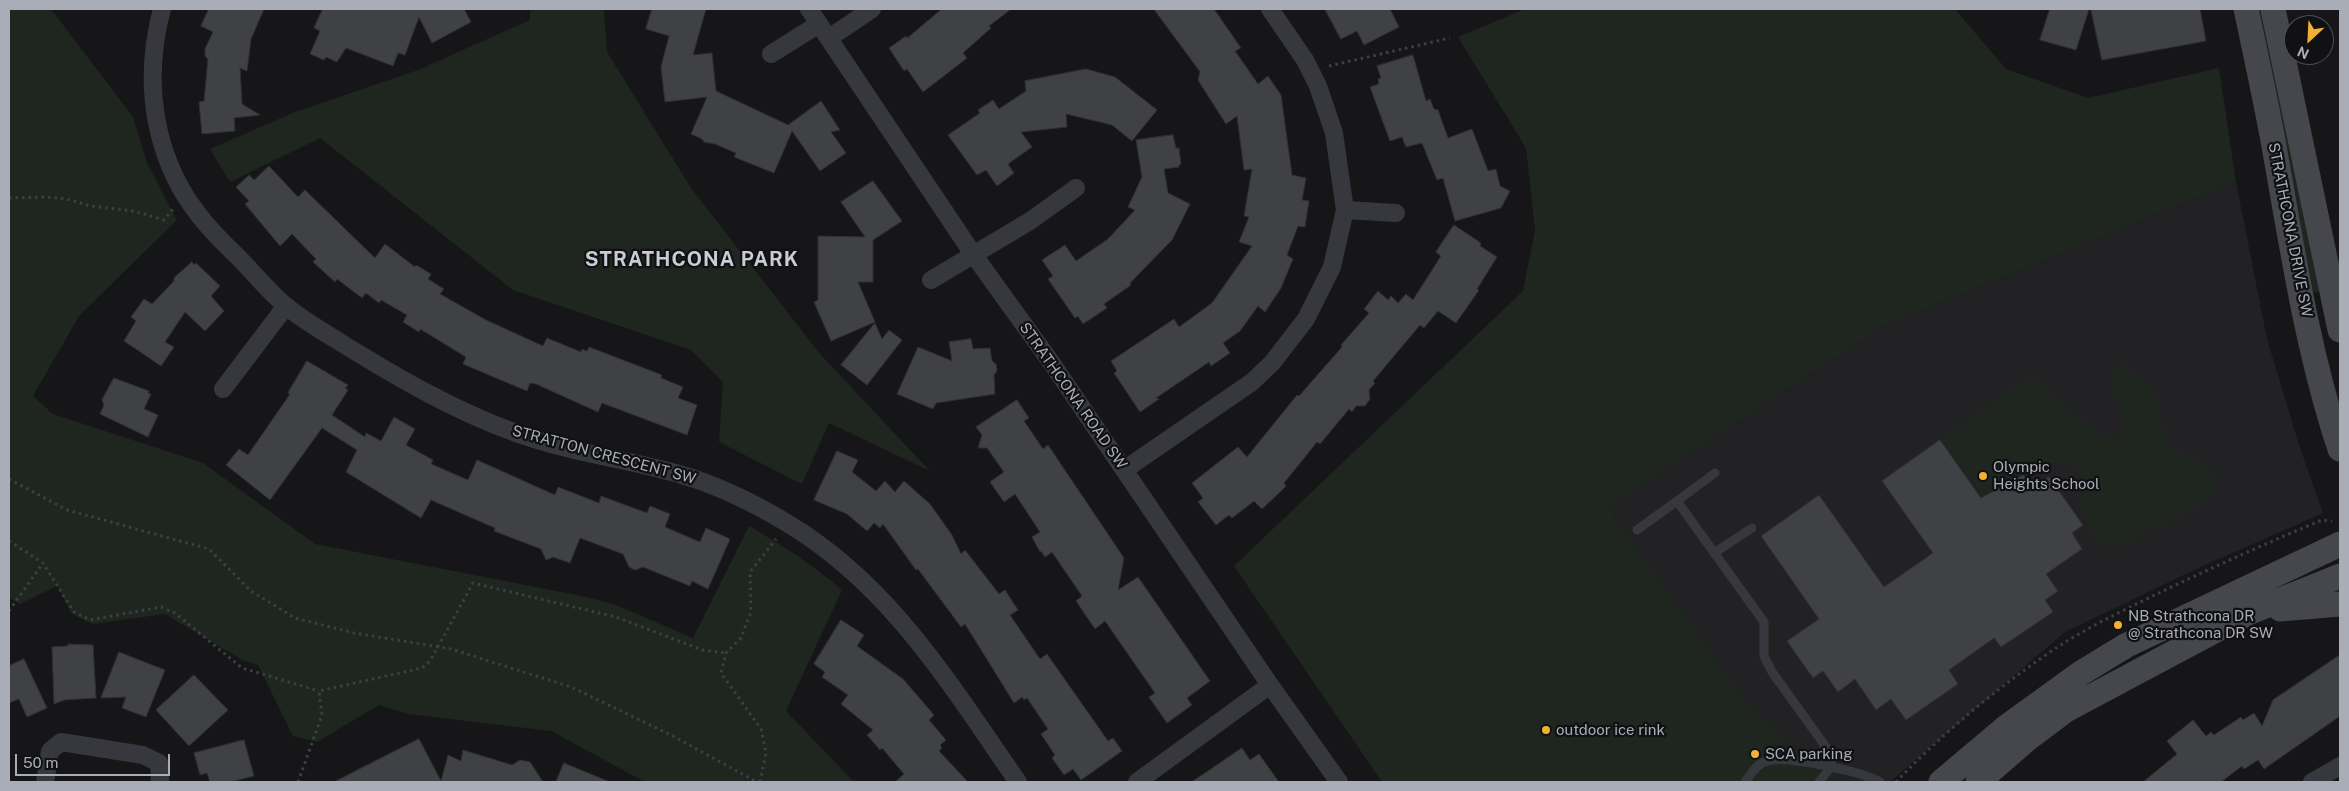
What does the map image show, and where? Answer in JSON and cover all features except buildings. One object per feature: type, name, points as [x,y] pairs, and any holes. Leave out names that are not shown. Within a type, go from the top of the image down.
[{"type":"street","name":"STRATTON CRESCENT SW","points":[[162,9],[153,54],[152,81],[159,134],[168,159],[187,199],[208,228],[286,306],[367,359],[409,383],[482,418],[543,442],[681,474],[736,496],[789,524],[836,556],[858,575],[904,622],[1018,782]]},
{"type":"street","name":"STRATHCONA ROAD SW","points":[[809,9],[973,254],[1339,782]]},
{"type":"street","points":[[771,54],[872,9]]},
{"type":"street","points":[[1124,470],[1252,382],[1291,342],[1321,294],[1332,267],[1345,210],[1340,158],[1334,133],[1327,109],[1311,72],[1270,9]]},
{"type":"street","name":"STRATHCONA DRIVE SW","points":[[2246,9],[2272,133],[2292,254],[2315,359],[2340,449]]},
{"type":"street","name":"STRATHCONA DRIVE SW","points":[[2273,9],[2340,330]]},
{"type":"street","points":[[931,280],[1030,221],[1076,188]]},
{"type":"street","points":[[1345,210],[1396,213]]},
{"type":"street","points":[[223,389],[286,306]]},
{"type":"street","points":[[1941,782],[2005,728],[2081,673],[2127,645],[2340,544]]},
{"type":"street","points":[[1978,782],[2026,740],[2066,710],[2248,613],[2340,576]]},
{"type":"street","points":[[2248,613],[2340,604]]},
{"type":"street","points":[[1137,782],[1270,685]]},
{"type":"street","points":[[45,782],[50,752],[61,742],[143,755],[159,763],[160,782]]},
{"type":"street","points":[[2312,782],[2340,766]]},
{"type":"lane","points":[[1637,530],[1715,474]]},
{"type":"lane","points":[[1677,501],[1764,622],[1764,656],[1772,672],[1832,754],[1831,767],[1819,782]]},
{"type":"lane","points":[[1714,553],[1752,528]]},
{"type":"lane","points":[[1744,782],[1759,764],[1767,761],[1791,761],[1850,770],[1880,782]]},
{"type":"path","points":[[1311,72],[1331,65],[1450,38]]},
{"type":"path","points":[[9,198],[46,197],[67,199],[90,206],[134,211],[164,220],[175,207]]},
{"type":"path","points":[[9,479],[67,510],[208,549],[251,591],[296,618],[354,633],[451,649],[571,687],[672,736],[758,782],[766,753],[761,729],[722,673],[726,653],[741,638],[751,612],[750,572],[776,539]]},
{"type":"path","points":[[9,541],[43,563],[74,612],[90,620],[161,607],[175,613],[242,668],[319,691],[422,668],[430,662],[473,583],[616,616],[702,650],[726,653]]},
{"type":"path","points":[[9,611],[43,563]]},
{"type":"path","points":[[298,782],[322,715],[319,691]]},
{"type":"shaded area","points":[[9,9],[51,9],[133,117],[147,163],[177,220],[79,316],[33,396],[53,414],[203,463],[315,544],[582,596],[616,605],[693,638],[749,526],[797,556],[842,590],[786,711],[854,782],[645,782],[551,731],[408,714],[379,705],[317,742],[293,736],[258,665],[244,661],[165,614],[93,624],[72,614],[57,586],[20,604],[9,598]]},
{"type":"shaded area","points":[[530,9],[604,9],[607,52],[691,188],[820,354],[930,471],[829,423],[802,484],[719,442],[723,382],[691,350],[513,290],[320,138],[230,182],[210,149],[295,112],[418,70],[530,20]]},
{"type":"shaded area","points":[[1525,9],[1955,9],[2006,69],[2088,98],[2219,68],[2236,182],[1882,327],[1608,508],[1748,704],[1834,782],[1382,782],[1234,566],[1523,291],[1535,230],[1526,148],[1458,37]]},
{"type":"shaded area","points":[[2253,9],[2265,9],[2323,290],[2314,293],[2301,250]]},
{"type":"shaded area","name":"Olympic Heights School","points":[[2236,182],[2267,339],[2299,445],[2323,513],[2194,570],[2065,632],[1890,782],[1834,782],[1748,704],[1608,508],[1882,327]]},
{"type":"shaded area","points":[[2121,363],[2154,388],[2168,447],[2205,465],[2214,474],[2215,482],[2212,491],[2196,507],[2165,525],[2154,529],[2142,529],[2140,538],[2127,545],[2099,546],[2078,507],[2088,479],[2070,462],[2025,464],[1981,493],[1942,440],[2030,375],[2097,433],[2119,441],[2125,417],[2109,379]]},
{"type":"place","name":"Olympic Heights School","points":[[1983,476]]},
{"type":"place","name":"NB Strathcona DR @ Strathcona DR SW","points":[[2118,625]]},
{"type":"place","name":"outdoor ice rink","points":[[1546,730]]},
{"type":"place","name":"SCA parking","points":[[1755,754]]},
{"type":"district","name":"STRATHCONA PARK","points":[[692,260]]}]
